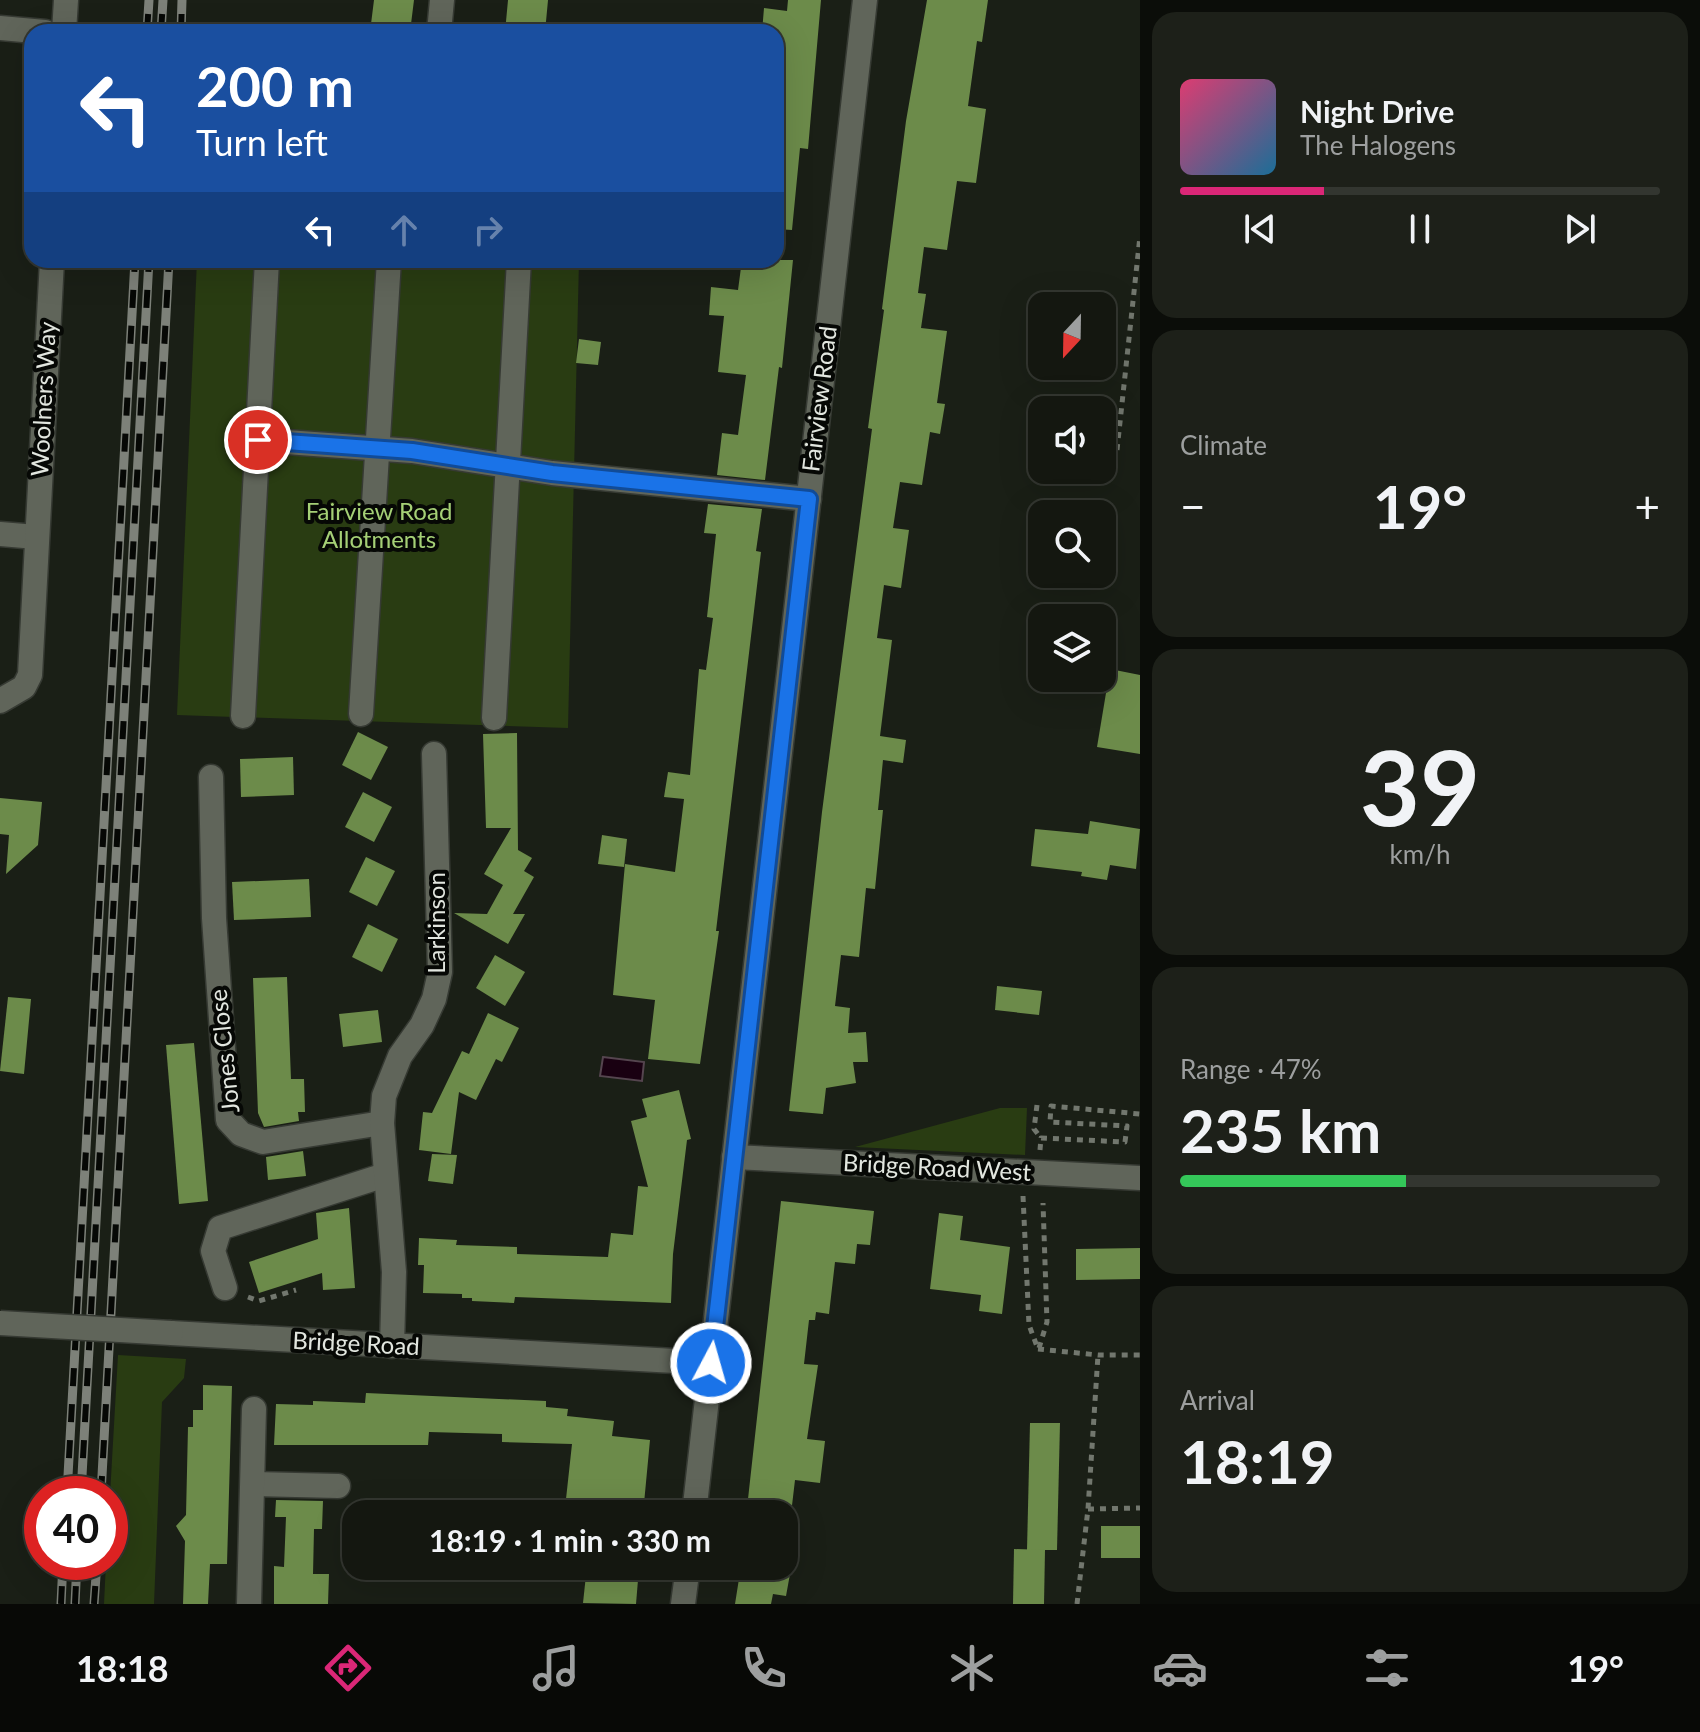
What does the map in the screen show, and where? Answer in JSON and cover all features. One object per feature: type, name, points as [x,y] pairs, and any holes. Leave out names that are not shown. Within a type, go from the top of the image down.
[{"type":"street","points":[[64,24],[66,0]]},
{"type":"street","points":[[440,24],[442,0]]},
{"type":"street","name":"Fairview Road","points":[[696,1500],[865,0]]},
{"type":"street","points":[[0,28],[24,30]]},
{"type":"street","name":"Woolners Way","points":[[0,701],[24,687],[31,662],[52,268]]},
{"type":"street","points":[[243,716],[267,268]]},
{"type":"street","points":[[361,714],[388,268]]},
{"type":"street","points":[[494,718],[519,268]]},
{"type":"street","points":[[258,440],[412,451],[509,467],[809,499]]},
{"type":"street","points":[[0,534],[36,537]]},
{"type":"street","name":"Larkinson","points":[[392,1346],[394,1272],[382,1123],[389,1078],[428,1012],[440,972],[434,754]]},
{"type":"street","name":"Jones Close","points":[[211,777],[214,918],[228,1120],[241,1134],[263,1142],[382,1123]]},
{"type":"street","name":"Bridge Road West","points":[[734,1157],[1140,1178]]},
{"type":"street","points":[[225,1288],[213,1251],[220,1228],[385,1175]]},
{"type":"street","name":"Bridge Road","points":[[0,1323],[711,1363]]},
{"type":"street","points":[[249,1604],[254,1409]]},
{"type":"street","points":[[253,1484],[338,1486]]},
{"type":"street","points":[[683,1604],[686,1580]]},
{"type":"path","points":[[1117,450],[1140,236]]},
{"type":"path","points":[[1037,1105],[1034,1129],[1041,1138],[1040,1151]]},
{"type":"path","points":[[1041,1138],[1125,1142],[1127,1126],[1050,1122],[1051,1106],[1140,1114]]},
{"type":"path","points":[[1021,1171],[1029,1325],[1038,1349]]},
{"type":"path","points":[[1038,1349],[1047,1322],[1043,1203]]},
{"type":"path","points":[[225,1288],[259,1301],[296,1290]]},
{"type":"path","points":[[1038,1349],[1098,1355],[1140,1355]]},
{"type":"path","points":[[1077,1604],[1088,1509],[1098,1355]]},
{"type":"path","points":[[1088,1509],[1140,1508]]},
{"type":"green space","name":"Fairview Road Allotments","points":[[197,268],[579,268],[568,728],[177,715]]},
{"type":"green space","points":[[1000,1108],[1027,1108],[1025,1155],[855,1147]]},
{"type":"green space","points":[[118,1355],[186,1359],[184,1378],[162,1402],[154,1604],[104,1604],[105,1580],[128,1580],[128,1476],[111,1476]]},
{"type":"shaded area","points":[[603,1057],[644,1062],[642,1081],[600,1076]]},
{"type":"building","points":[[374,0],[414,0],[411,24],[371,24]]},
{"type":"building","points":[[508,0],[548,0],[546,24],[506,24]]},
{"type":"building","points":[[788,0],[821,0],[808,149],[800,148],[792,230],[784,230],[784,24],[763,24],[764,8],[787,11]]},
{"type":"building","points":[[927,0],[988,0],[982,42],[977,41],[968,106],[986,109],[976,183],[957,181],[947,250],[924,247],[918,293],[926,294],[921,328],[947,331],[937,403],[945,404],[940,434],[930,432],[922,485],[900,482],[893,528],[909,530],[901,588],[884,585],[877,638],[892,640],[880,736],[906,740],[903,763],[883,760],[878,810],[883,810],[875,889],[866,888],[859,957],[841,955],[835,1006],[850,1008],[848,1033],[866,1032],[868,1062],[853,1062],[856,1083],[826,1088],[823,1114],[789,1111],[822,812],[872,429],[868,428],[882,309],[906,121]]},
{"type":"building","points":[[784,260],[793,260],[782,368],[779,367],[765,480],[717,475],[722,433],[738,435],[746,375],[718,372],[724,316],[709,315],[711,287],[738,290],[741,268],[784,268]]},
{"type":"building","points":[[579,339],[601,342],[598,365],[576,363]]},
{"type":"building","points":[[708,504],[762,509],[756,551],[761,552],[716,931],[719,931],[700,1064],[648,1059],[655,1000],[613,995],[625,864],[675,872],[684,799],[664,797],[668,772],[690,775],[699,669],[706,670],[713,618],[707,617],[716,534],[704,533]]},
{"type":"building","points":[[1116,670],[1140,675],[1140,754],[1097,747],[1106,692],[1116,692]]},
{"type":"building","points":[[358,732],[388,747],[371,780],[342,765]]},
{"type":"building","points":[[517,733],[518,850],[532,858],[524,871],[534,877],[513,914],[525,914],[508,944],[454,913],[487,914],[503,885],[484,874],[511,828],[486,828],[483,734]]},
{"type":"building","points":[[293,757],[294,795],[241,797],[240,759]]},
{"type":"building","points":[[363,792],[392,807],[374,842],[345,827]]},
{"type":"building","points":[[0,798],[42,802],[38,845],[6,874],[9,835],[0,834]]},
{"type":"building","points":[[1090,821],[1140,829],[1136,869],[1110,865],[1107,880],[1081,876],[1082,872],[1031,866],[1035,829],[1088,834]]},
{"type":"building","points":[[602,835],[627,839],[624,867],[598,864]]},
{"type":"building","points":[[366,857],[395,871],[377,906],[349,892]]},
{"type":"building","points":[[309,879],[311,917],[234,920],[232,882]]},
{"type":"building","points":[[368,924],[398,939],[382,972],[352,957]]},
{"type":"building","points":[[495,955],[525,972],[505,1006],[476,988]]},
{"type":"building","points":[[287,977],[291,1079],[304,1079],[305,1112],[298,1112],[299,1121],[264,1127],[258,1113],[253,978]]},
{"type":"building","points":[[997,986],[1042,991],[1039,1015],[995,1010]]},
{"type":"building","points":[[8,997],[31,999],[24,1074],[0,1071]]},
{"type":"building","points":[[378,1010],[382,1042],[343,1047],[339,1014]]},
{"type":"building","points":[[488,1013],[519,1028],[502,1062],[496,1059],[476,1100],[459,1092],[451,1154],[419,1150],[423,1112],[432,1113],[462,1051],[469,1054]]},
{"type":"building","points":[[194,1043],[208,1201],[179,1204],[166,1045]]},
{"type":"building","points":[[679,1090],[691,1139],[687,1140],[673,1254],[671,1303],[515,1297],[514,1303],[472,1301],[472,1298],[462,1298],[462,1294],[423,1293],[424,1265],[418,1265],[419,1238],[457,1240],[456,1245],[517,1247],[517,1254],[608,1257],[611,1233],[633,1235],[638,1186],[648,1187],[631,1121],[647,1117],[642,1099]]},
{"type":"building","points":[[303,1151],[306,1176],[268,1180],[266,1157]]},
{"type":"building","points":[[432,1154],[457,1155],[453,1184],[428,1181]]},
{"type":"building","points":[[781,1201],[874,1211],[870,1245],[857,1244],[855,1264],[835,1262],[829,1314],[816,1312],[815,1320],[809,1320],[804,1364],[818,1365],[807,1439],[825,1441],[820,1483],[795,1480],[793,1500],[748,1500]]},
{"type":"building","points":[[349,1208],[355,1288],[323,1290],[322,1273],[259,1293],[249,1262],[318,1239],[316,1213]]},
{"type":"building","points":[[939,1213],[963,1216],[960,1240],[1010,1247],[1002,1314],[979,1311],[981,1295],[930,1289]]},
{"type":"building","points":[[1140,1248],[1140,1279],[1076,1280],[1076,1249]]},
{"type":"building","points":[[203,1385],[232,1386],[227,1564],[210,1564],[208,1604],[183,1604],[185,1541],[176,1526],[186,1515],[188,1427],[193,1427],[193,1410],[203,1410]]},
{"type":"building","points":[[366,1393],[546,1401],[546,1407],[568,1409],[567,1416],[614,1421],[612,1436],[650,1440],[644,1500],[566,1499],[572,1444],[502,1442],[502,1434],[429,1432],[428,1445],[274,1445],[276,1404],[313,1405],[313,1401],[365,1403]]},
{"type":"building","points":[[1030,1423],[1060,1423],[1057,1550],[1027,1550]]},
{"type":"building","points":[[276,1500],[323,1501],[322,1529],[314,1529],[313,1574],[329,1574],[328,1604],[274,1604],[274,1566],[284,1567],[286,1517],[275,1517]]},
{"type":"building","points":[[1101,1526],[1140,1526],[1140,1558],[1101,1558]]},
{"type":"building","points":[[1014,1549],[1045,1550],[1044,1604],[1013,1604]]},
{"type":"building","points":[[585,1580],[638,1580],[636,1604],[583,1603]]},
{"type":"building","points":[[739,1580],[789,1580],[786,1596],[773,1594],[771,1604],[735,1604]]},
{"type":"railway","points":[[148,24],[149,0]]},
{"type":"railway","points":[[162,24],[163,0]]},
{"type":"railway","points":[[181,24],[182,0]]},
{"type":"railway","points":[[68,1476],[135,268]]},
{"type":"railway","points":[[82,1476],[149,268]]},
{"type":"railway","points":[[102,1476],[169,268]]},
{"type":"railway","points":[[61,1604],[62,1580]]},
{"type":"railway","points":[[75,1604],[76,1580]]},
{"type":"railway","points":[[94,1604],[96,1580]]},
{"type":"route","points":[[258,440],[412,451],[552,473],[809,499],[711,1363]]}]
